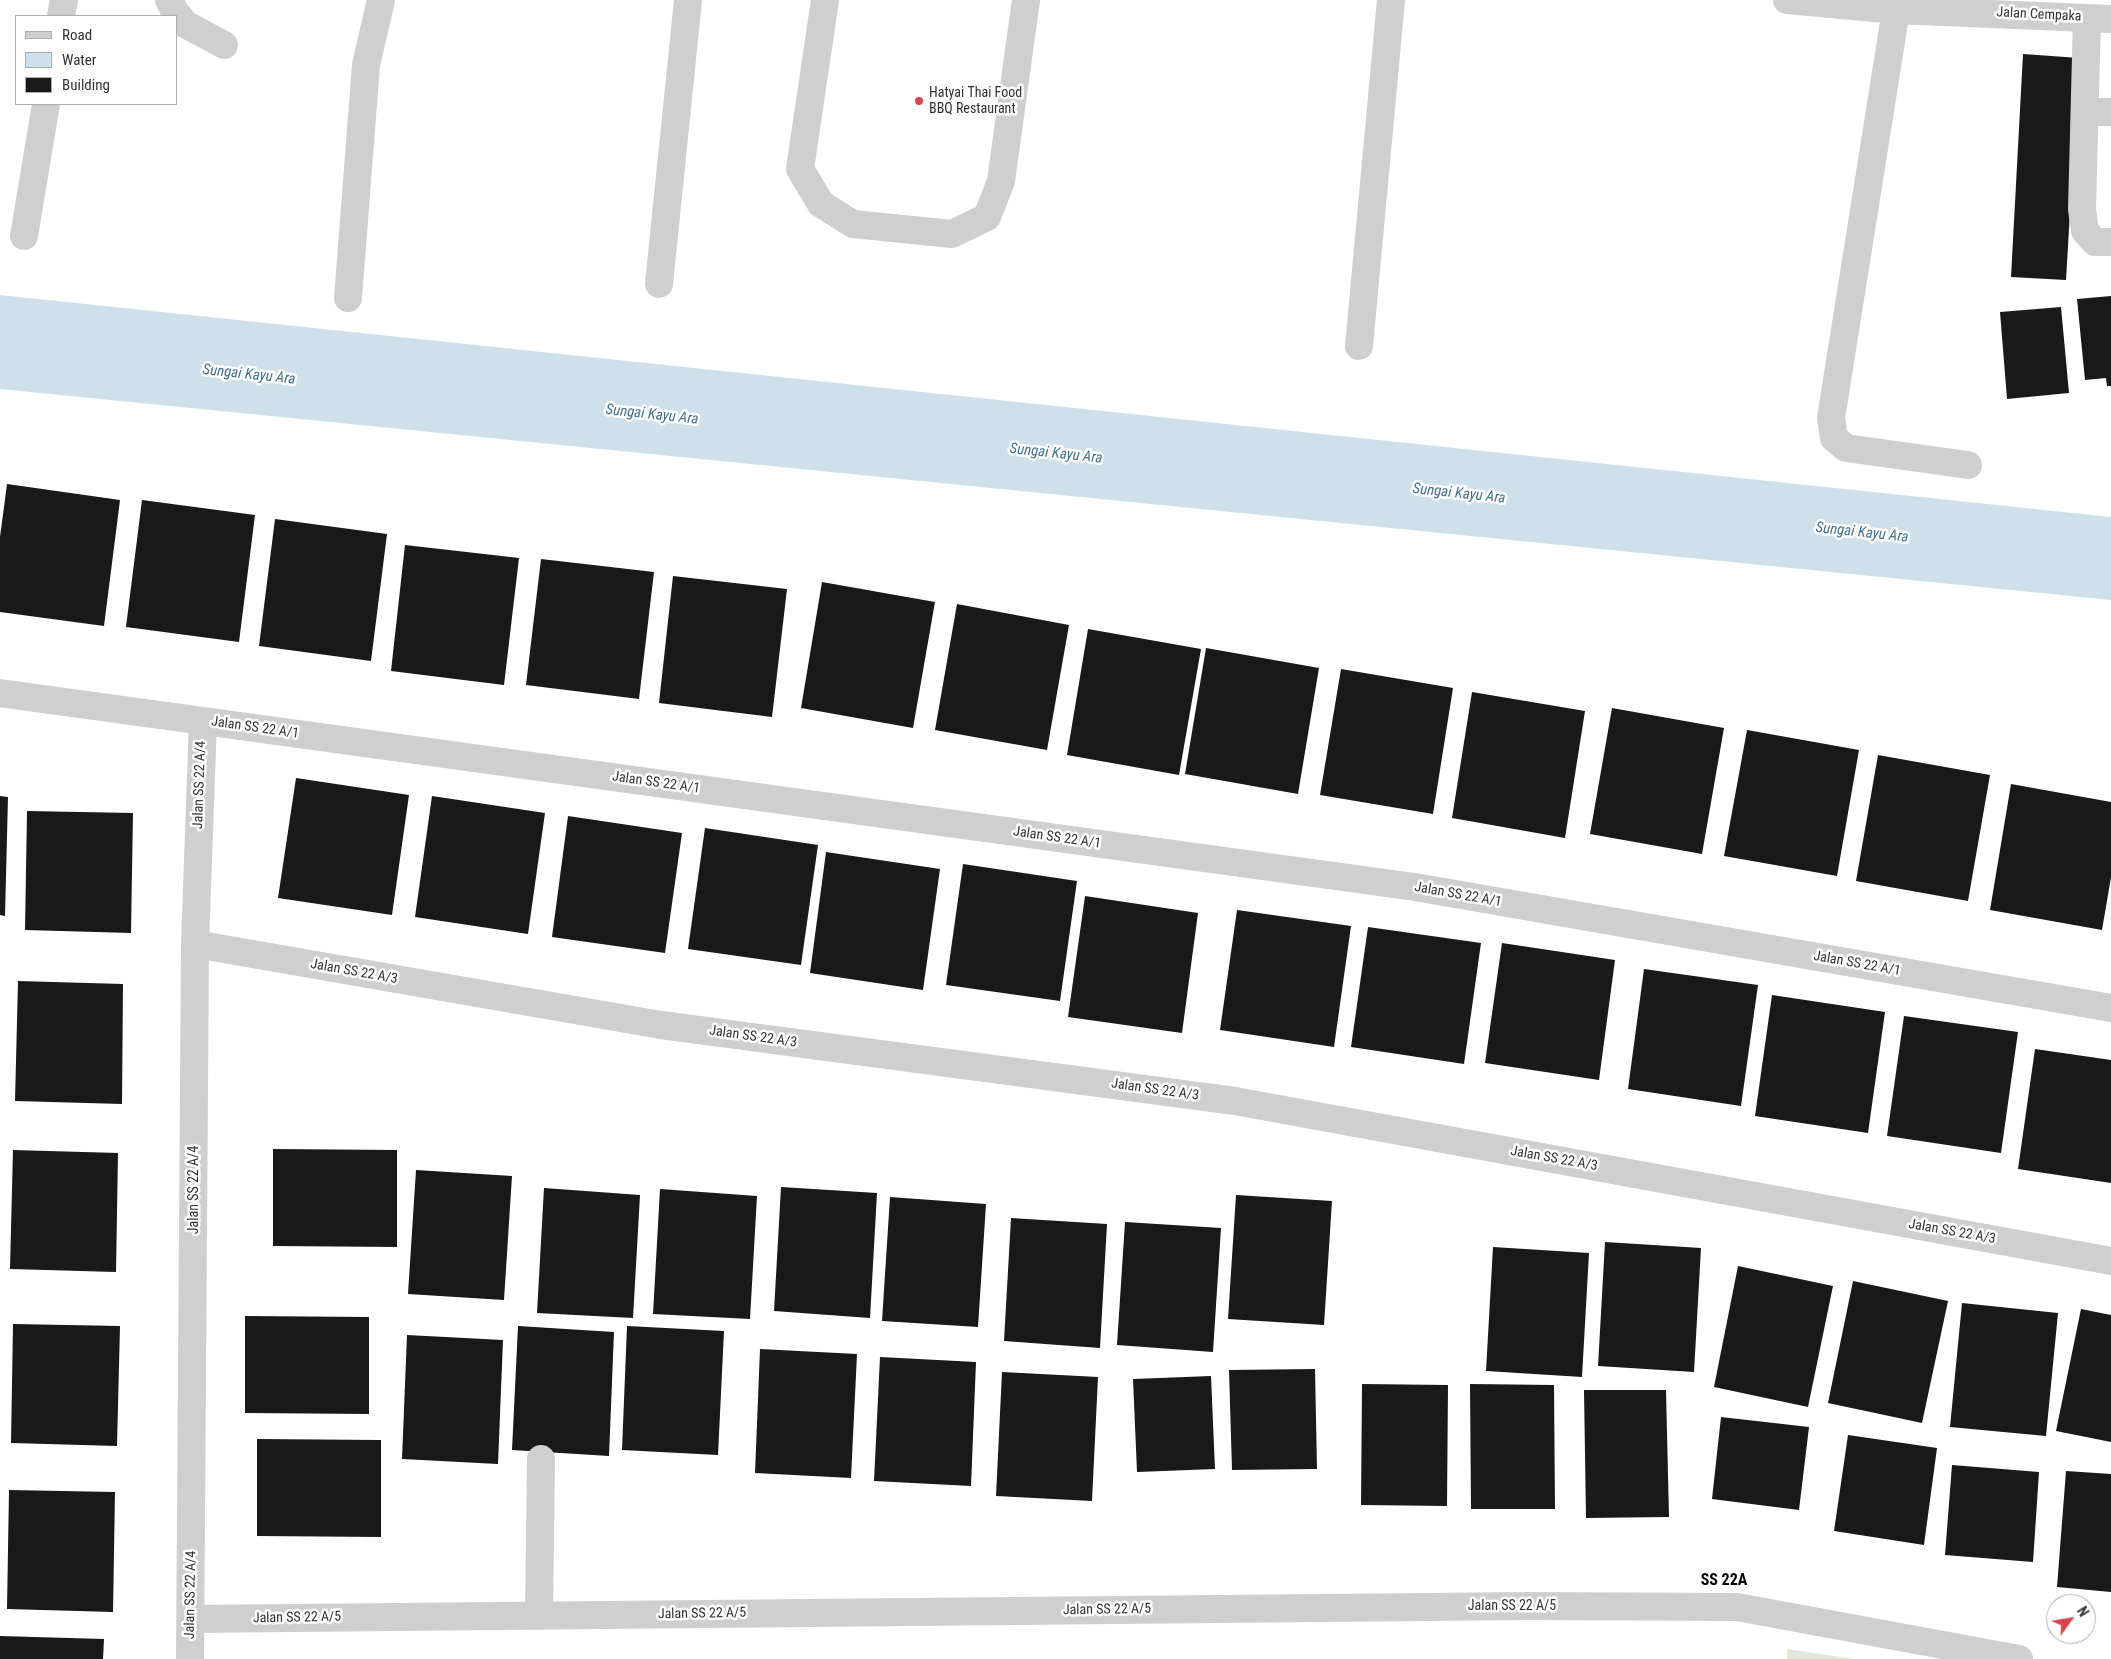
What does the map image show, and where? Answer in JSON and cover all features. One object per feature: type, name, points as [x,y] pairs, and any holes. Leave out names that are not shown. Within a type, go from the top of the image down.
[{"type":"street","points":[[61,15],[64,0]]},
{"type":"street","points":[[169,0],[178,15]]},
{"type":"street","points":[[348,298],[366,65],[381,0]]},
{"type":"street","points":[[659,284],[688,0]]},
{"type":"street","points":[[825,0],[800,170],[821,204],[853,224],[952,234],[987,217],[1001,181],[1026,0]]},
{"type":"street","points":[[1359,346],[1392,0]]},
{"type":"street","name":"Jalan Cempaka","points":[[1787,0],[1896,10],[1964,6],[2099,18]]},
{"type":"street","points":[[1896,10],[1831,418],[1834,438],[1846,448],[1968,466]]},
{"type":"street","points":[[178,16],[185,24],[224,45]]},
{"type":"street","points":[[2099,18],[2098,112],[2082,209],[2085,231],[2095,242],[2111,242]]},
{"type":"street","points":[[24,236],[46,105]]},
{"type":"street","name":"Jalan SS 22 A/1","points":[[0,693],[1415,888],[2111,1008]]},
{"type":"street","name":"Jalan SS 22 A/4","points":[[190,1659],[195,944],[203,720]]},
{"type":"street","name":"Jalan SS 22 A/3","points":[[195,944],[661,1025],[1235,1101],[2111,1262]]},
{"type":"street","points":[[538,1616],[541,1459]]},
{"type":"street","name":"Jalan SS 22 A/5","points":[[191,1619],[1508,1606],[1737,1607],[2019,1659]]},
{"type":"shaded area","points":[[1787,1649],[1855,1659],[1787,1659]]},
{"type":"water","name":"Sungai Kayu Ara","points":[[0,295],[2111,517],[2111,600],[0,389]]},
{"type":"building","points":[[2023,54],[2079,58],[2066,280],[2011,277]]},
{"type":"building","points":[[2111,296],[2111,386],[2107,386],[2106,378],[2085,380],[2077,299]]},
{"type":"building","points":[[2061,307],[2069,393],[2007,399],[2000,312]]},
{"type":"building","points":[[7,484],[120,500],[104,626],[0,612],[0,537]]},
{"type":"building","points":[[142,500],[255,515],[239,642],[126,627]]},
{"type":"building","points":[[275,519],[387,534],[371,661],[259,646]]},
{"type":"building","points":[[405,545],[519,558],[504,685],[391,671]]},
{"type":"building","points":[[541,559],[654,572],[639,699],[526,685]]},
{"type":"building","points":[[673,576],[787,589],[772,717],[659,703]]},
{"type":"building","points":[[822,582],[935,602],[913,728],[801,708]]},
{"type":"building","points":[[957,604],[1069,625],[1047,750],[935,730]]},
{"type":"building","points":[[1088,629],[1201,649],[1179,775],[1067,755]]},
{"type":"building","points":[[1206,648],[1319,668],[1298,794],[1185,774]]},
{"type":"building","points":[[1341,669],[1453,688],[1433,814],[1320,795]]},
{"type":"building","points":[[1472,692],[1585,711],[1565,838],[1452,818]]},
{"type":"building","points":[[1612,708],[1724,728],[1702,854],[1590,834]]},
{"type":"building","points":[[1747,730],[1859,750],[1837,876],[1724,856]]},
{"type":"building","points":[[1878,755],[1990,775],[1968,901],[1856,881]]},
{"type":"building","points":[[296,778],[409,795],[392,915],[278,898]]},
{"type":"building","points":[[2011,784],[2111,802],[2111,877],[2102,930],[1990,910]]},
{"type":"building","points":[[0,796],[8,797],[5,916],[0,915]]},
{"type":"building","points":[[432,796],[545,813],[528,934],[415,917]]},
{"type":"building","points":[[27,811],[133,813],[131,933],[25,930]]},
{"type":"building","points":[[568,816],[682,833],[665,953],[552,937]]},
{"type":"building","points":[[705,828],[818,845],[801,965],[688,949]]},
{"type":"building","points":[[826,852],[940,869],[923,990],[810,973]]},
{"type":"building","points":[[963,864],[1077,881],[1060,1001],[946,985]]},
{"type":"building","points":[[1085,896],[1198,913],[1182,1033],[1068,1017]]},
{"type":"building","points":[[1237,910],[1351,926],[1334,1047],[1220,1030]]},
{"type":"building","points":[[1368,927],[1481,943],[1464,1064],[1351,1047]]},
{"type":"building","points":[[1502,943],[1615,960],[1599,1080],[1485,1063]]},
{"type":"building","points":[[1644,969],[1758,985],[1741,1106],[1628,1089]]},
{"type":"building","points":[[18,981],[123,984],[122,1104],[15,1101]]},
{"type":"building","points":[[1772,995],[1885,1012],[1868,1133],[1755,1116]]},
{"type":"building","points":[[1904,1016],[2018,1032],[2001,1153],[1887,1136]]},
{"type":"building","points":[[2035,1049],[2111,1060],[2111,1183],[2018,1169]]},
{"type":"building","points":[[273,1149],[397,1150],[397,1247],[273,1246]]},
{"type":"building","points":[[13,1150],[118,1153],[116,1272],[10,1269]]},
{"type":"building","points":[[416,1170],[512,1176],[504,1300],[408,1294]]},
{"type":"building","points":[[781,1187],[877,1193],[870,1318],[774,1311]]},
{"type":"building","points":[[544,1188],[640,1195],[633,1318],[537,1313]]},
{"type":"building","points":[[660,1189],[757,1196],[750,1319],[653,1314]]},
{"type":"building","points":[[1236,1195],[1332,1201],[1324,1325],[1228,1319]]},
{"type":"building","points":[[890,1197],[986,1204],[978,1327],[882,1321]]},
{"type":"building","points":[[1011,1218],[1107,1224],[1100,1348],[1004,1341]]},
{"type":"building","points":[[1125,1222],[1221,1228],[1213,1352],[1117,1345]]},
{"type":"building","points":[[1605,1242],[1701,1248],[1694,1372],[1598,1366]]},
{"type":"building","points":[[1493,1247],[1589,1253],[1582,1377],[1486,1371]]},
{"type":"building","points":[[1738,1266],[1833,1286],[1808,1407],[1714,1387]]},
{"type":"building","points":[[1853,1281],[1948,1301],[1922,1423],[1828,1403]]},
{"type":"building","points":[[1962,1303],[2058,1313],[2046,1436],[1950,1427]]},
{"type":"building","points":[[2081,1309],[2111,1315],[2111,1442],[2056,1431]]},
{"type":"building","points":[[245,1316],[369,1317],[369,1414],[245,1413]]},
{"type":"building","points":[[13,1324],[120,1326],[117,1446],[11,1443]]},
{"type":"building","points":[[518,1326],[614,1332],[609,1456],[512,1450]]},
{"type":"building","points":[[627,1326],[724,1331],[718,1455],[622,1450]]},
{"type":"building","points":[[407,1335],[503,1340],[498,1464],[402,1459]]},
{"type":"building","points":[[760,1349],[857,1354],[851,1478],[755,1473]]},
{"type":"building","points":[[880,1357],[976,1362],[971,1486],[874,1481]]},
{"type":"building","points":[[1315,1369],[1317,1469],[1232,1470],[1229,1370]]},
{"type":"building","points":[[1002,1372],[1098,1377],[1092,1501],[996,1496]]},
{"type":"building","points":[[1211,1376],[1215,1469],[1137,1472],[1133,1379]]},
{"type":"building","points":[[1362,1384],[1448,1385],[1447,1506],[1361,1505]]},
{"type":"building","points":[[1470,1384],[1554,1385],[1555,1509],[1471,1509]]},
{"type":"building","points":[[1584,1390],[1666,1390],[1669,1517],[1586,1518]]},
{"type":"building","points":[[1721,1417],[1809,1427],[1799,1510],[1712,1499]]},
{"type":"building","points":[[1848,1435],[1937,1448],[1924,1545],[1834,1531]]},
{"type":"building","points":[[257,1439],[381,1440],[381,1537],[257,1536]]},
{"type":"building","points":[[1952,1465],[2039,1472],[2033,1562],[1945,1555]]},
{"type":"building","points":[[2066,1471],[2111,1474],[2111,1592],[2057,1587]]},
{"type":"building","points":[[9,1490],[115,1492],[113,1612],[7,1609]]},
{"type":"building","points":[[0,1636],[104,1639],[103,1659],[0,1659]]},
{"type":"place","name":"Hatyai Thai Food BBQ Restaurant","points":[[919,101]]},
{"type":"district","name":"SS 22A","points":[[1724,1581]]}]
